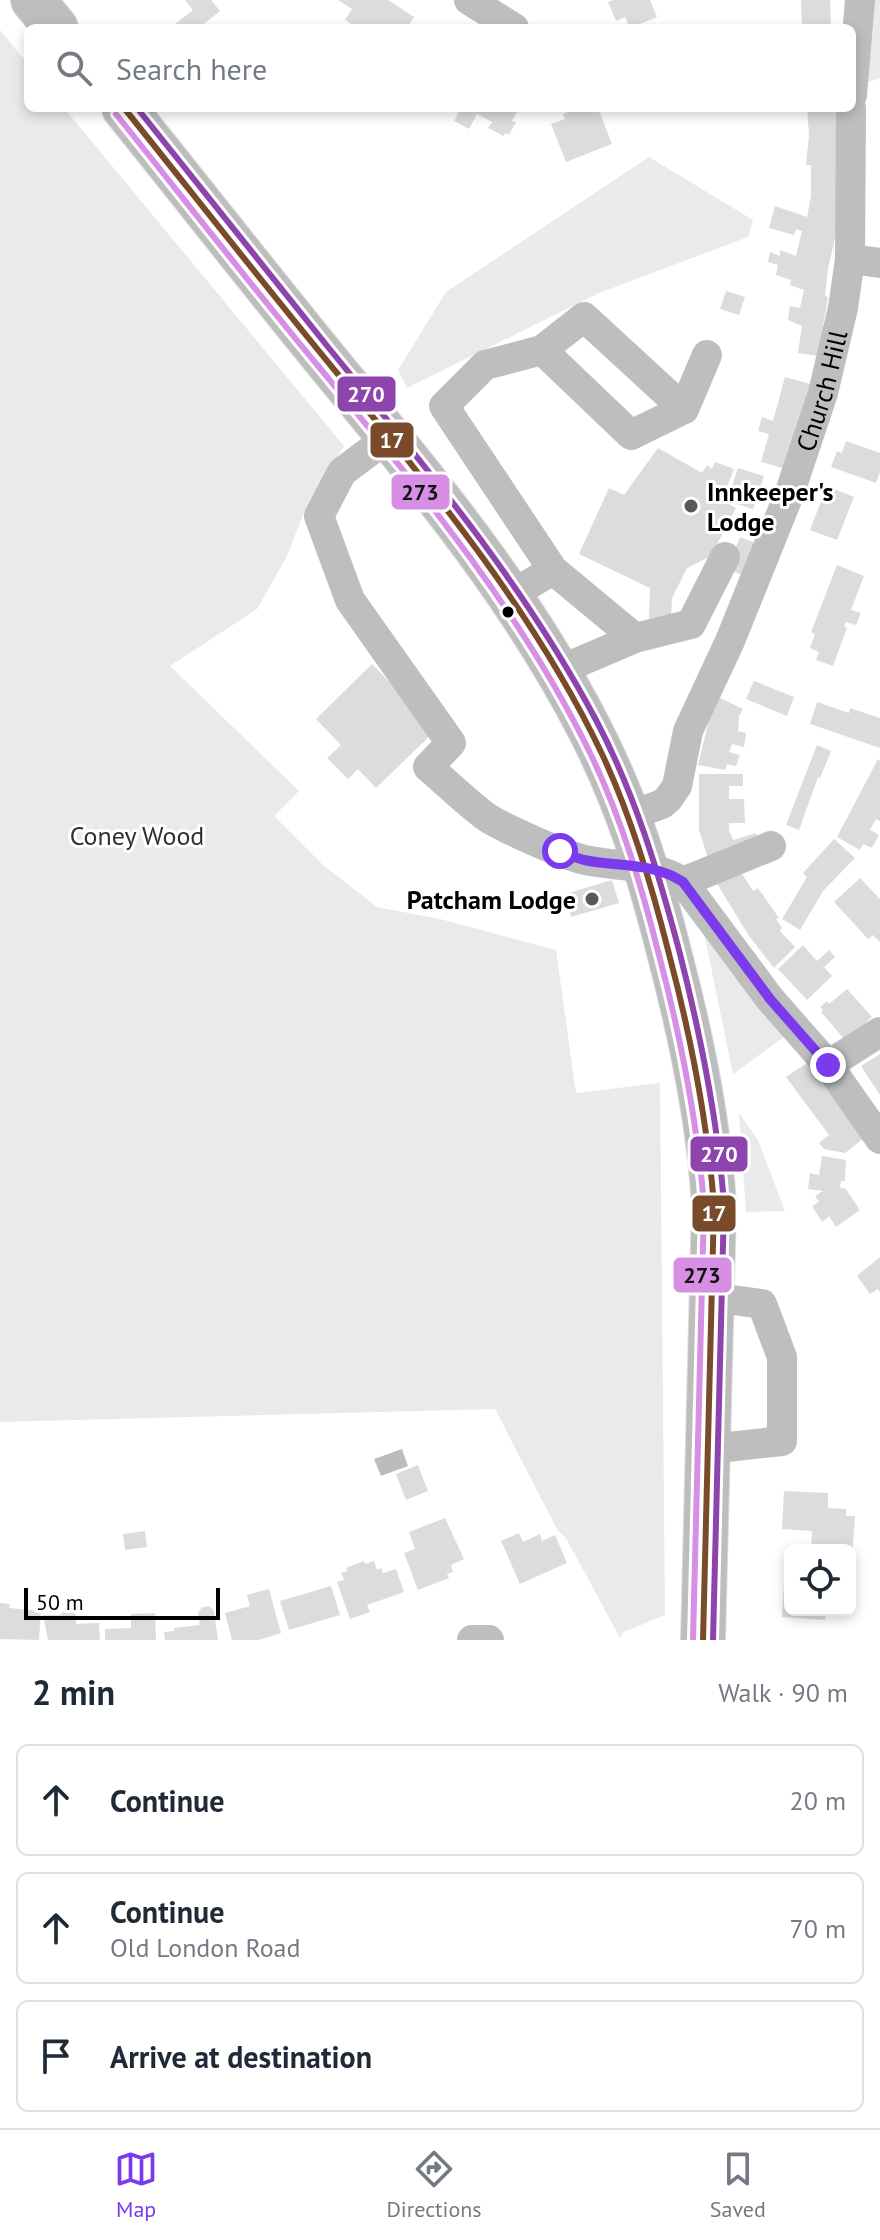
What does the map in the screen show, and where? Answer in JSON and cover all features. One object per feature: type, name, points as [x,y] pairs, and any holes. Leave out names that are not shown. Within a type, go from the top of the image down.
[{"type":"highway","points":[[33,0],[53,24]]},
{"type":"highway","points":[[127,112],[469,536],[558,671],[589,726],[630,816],[666,875],[711,1159],[714,1205],[706,1639]]},
{"type":"street","points":[[469,0],[508,24]]},
{"type":"street","points":[[856,48],[860,0]]},
{"type":"street","name":"Church Hill","points":[[630,816],[662,804],[677,786],[688,731],[730,641],[780,519],[823,393],[843,308],[850,259],[851,112]]},
{"type":"street","points":[[850,259],[880,263]]},
{"type":"street","points":[[635,638],[553,570],[444,406],[485,365],[542,350],[584,317],[684,409]]},
{"type":"street","points":[[542,350],[631,435],[684,409],[707,355]]},
{"type":"street","points":[[390,436],[342,472],[319,516],[350,600],[451,743],[428,767],[487,817],[583,859],[666,875],[771,846]]},
{"type":"street","points":[[558,671],[635,638],[691,624],[725,557]]},
{"type":"street","points":[[509,596],[553,570]]},
{"type":"street","points":[[666,875],[828,1065],[880,1139]]},
{"type":"street","points":[[828,1065],[880,1032]]},
{"type":"street","points":[[709,1449],[782,1441],[782,1357],[762,1304],[711,1297]]},
{"type":"street","points":[[472,1640],[489,1640]]},
{"type":"green space","points":[[867,0],[880,0],[880,78],[860,85]]},
{"type":"green space","name":"Coney Wood","points":[[0,30],[24,59],[24,112],[67,112],[344,446],[303,515],[286,558],[257,609],[170,666],[299,791],[274,816],[323,865],[377,907],[440,919],[556,950],[576,1093],[660,1083],[665,1615],[624,1632],[620,1638],[566,1538],[558,1531],[495,1409],[0,1422]]},
{"type":"green space","points":[[649,157],[753,220],[748,237],[599,293],[407,388],[398,370],[446,292]]},
{"type":"green space","points":[[704,933],[788,1034],[733,1074]]},
{"type":"green space","points":[[739,1113],[758,1140],[785,1211],[746,1212]]},
{"type":"shaded area","points":[[402,1449],[408,1466],[381,1476],[374,1459]]},
{"type":"building","points":[[185,0],[211,0],[220,11],[204,24],[175,24],[193,10]]},
{"type":"building","points":[[338,0],[388,0],[414,17],[410,24],[351,24],[345,20],[352,9]]},
{"type":"building","points":[[650,0],[657,17],[640,24],[628,24],[625,17],[616,21],[608,2]]},
{"type":"building","points":[[801,0],[830,0],[831,24],[802,24]]},
{"type":"building","points":[[459,112],[517,112],[512,121],[516,122],[509,135],[505,133],[504,136],[488,128],[492,122],[477,114],[469,129],[454,121]]},
{"type":"building","points":[[600,112],[612,144],[566,162],[551,124],[565,119],[563,114]]},
{"type":"building","points":[[807,112],[836,112],[840,216],[828,269],[825,296],[828,297],[818,356],[798,353],[802,326],[788,320],[790,306],[800,308],[804,290],[790,285],[791,280],[776,275],[778,265],[768,262],[770,252],[780,256],[780,250],[796,256],[802,231],[796,229],[794,235],[769,228],[775,206],[807,217],[811,196],[811,165],[806,165]]},
{"type":"building","points":[[726,291],[745,297],[739,315],[720,309]]},
{"type":"building","points":[[785,377],[810,384],[786,469],[761,462],[769,434],[758,431],[762,417],[773,421]]},
{"type":"building","points":[[846,441],[880,453],[880,472],[876,483],[831,467],[837,451],[842,453]]},
{"type":"building","points":[[658,448],[702,473],[707,465],[712,469],[715,462],[734,469],[722,500],[736,508],[711,556],[687,568],[672,598],[671,617],[649,619],[650,588],[579,554],[609,488],[624,495]]},
{"type":"building","points":[[738,468],[764,476],[753,509],[727,501]]},
{"type":"building","points":[[827,486],[854,497],[837,540],[810,530]]},
{"type":"building","points":[[740,537],[755,543],[742,575],[727,569]]},
{"type":"building","points":[[837,565],[864,576],[851,610],[861,613],[856,625],[846,622],[844,626],[847,628],[833,666],[816,660],[819,652],[810,648],[815,634],[811,632]]},
{"type":"building","points":[[372,664],[436,730],[376,788],[358,769],[348,779],[327,758],[341,745],[316,719]]},
{"type":"building","points":[[754,681],[794,697],[787,716],[746,699]]},
{"type":"building","points":[[720,698],[743,709],[738,731],[746,733],[744,747],[732,744],[729,752],[740,755],[736,766],[727,764],[725,770],[698,765],[711,712]]},
{"type":"building","points":[[817,702],[849,713],[850,708],[880,718],[880,748],[810,724]]},
{"type":"building","points":[[817,745],[831,751],[799,830],[786,825]]},
{"type":"building","points":[[878,759],[880,821],[876,819],[870,830],[879,835],[872,848],[863,844],[860,850],[837,837]]},
{"type":"building","points":[[699,774],[743,774],[743,786],[729,786],[729,799],[744,799],[745,823],[729,823],[729,830],[733,840],[756,833],[761,849],[710,865],[699,830]]},
{"type":"building","points":[[834,839],[855,858],[823,891],[800,930],[782,919],[807,877],[803,873]]},
{"type":"building","points":[[737,866],[753,891],[758,888],[779,918],[776,919],[782,928],[780,931],[795,947],[774,968],[749,936],[713,877]]},
{"type":"building","points":[[860,878],[880,899],[880,942],[873,935],[868,939],[834,902]]},
{"type":"building","name":"Patcham Lodge","points":[[612,880],[619,903],[571,917],[565,894]]},
{"type":"building","points":[[803,945],[817,961],[829,950],[835,957],[824,967],[832,976],[807,1000],[778,969]]},
{"type":"building","points":[[847,989],[872,1017],[846,1041],[820,1007],[827,1001],[829,1004]]},
{"type":"building","points":[[880,1054],[880,1095],[861,1066]]},
{"type":"building","points":[[807,1063],[864,1138],[845,1153],[824,1149],[819,1143],[829,1135],[786,1077]]},
{"type":"building","points":[[822,1156],[846,1160],[845,1181],[841,1181],[840,1186],[845,1188],[860,1210],[836,1227],[829,1216],[822,1222],[812,1206],[819,1202],[815,1196],[823,1191],[808,1189],[810,1173],[819,1175]]},
{"type":"building","points":[[880,1257],[880,1292],[878,1289],[870,1294],[857,1276]]},
{"type":"building","points":[[418,1465],[428,1491],[406,1500],[396,1474]]},
{"type":"building","points":[[784,1491],[828,1493],[828,1508],[846,1509],[846,1516],[855,1516],[853,1544],[811,1544],[812,1531],[782,1529]]},
{"type":"building","points":[[445,1518],[464,1559],[451,1565],[453,1572],[447,1574],[449,1578],[418,1590],[404,1553],[415,1549],[409,1532]]},
{"type":"building","points":[[145,1531],[147,1547],[125,1550],[123,1534]]},
{"type":"building","points":[[519,1533],[523,1542],[540,1534],[542,1541],[555,1535],[567,1563],[520,1584],[501,1541]]},
{"type":"building","points":[[364,1561],[365,1564],[374,1561],[377,1570],[381,1568],[383,1573],[396,1569],[404,1592],[367,1605],[370,1612],[350,1619],[337,1582],[344,1580],[341,1573],[347,1571],[346,1568]]},
{"type":"building","points":[[784,1583],[784,1616],[825,1616],[825,1620],[782,1617]]},
{"type":"building","points":[[331,1586],[340,1615],[289,1630],[280,1601]]},
{"type":"building","points":[[269,1589],[281,1633],[259,1640],[232,1640],[225,1613],[250,1606],[247,1595]]},
{"type":"building","points":[[0,1603],[10,1604],[9,1608],[41,1611],[39,1640],[0,1639]]},
{"type":"building","points":[[209,1606],[214,1611],[218,1640],[165,1640],[164,1632],[200,1625],[198,1613],[202,1607]]},
{"type":"building","points":[[64,1611],[76,1615],[76,1624],[99,1623],[100,1640],[48,1640],[43,1615],[60,1615]]},
{"type":"building","points":[[155,1613],[156,1640],[105,1640],[105,1629],[131,1628],[131,1614]]},
{"type":"transit line","name":"17","points":[[127,112],[479,553],[545,650],[575,701],[623,803],[648,878],[677,985],[697,1078],[711,1173],[714,1205],[703,1640]]},
{"type":"transit line","name":"270","points":[[140,112],[436,481],[505,574],[568,670],[596,720],[634,805],[664,894],[688,985],[708,1079],[721,1173],[724,1205],[713,1640]]},
{"type":"transit line","name":"273","points":[[116,114],[468,554],[565,704],[613,805],[638,880],[667,986],[687,1079],[701,1173],[704,1205],[693,1640]]},
{"type":"place","name":"Innkeeper's Lodge","points":[[691,506]]},
{"type":"place","name":"Patcham Lodge","points":[[592,899]]},
{"type":"route","points":[[560,851],[583,859],[648,868],[673,875],[683,882],[770,999],[828,1065]]}]
